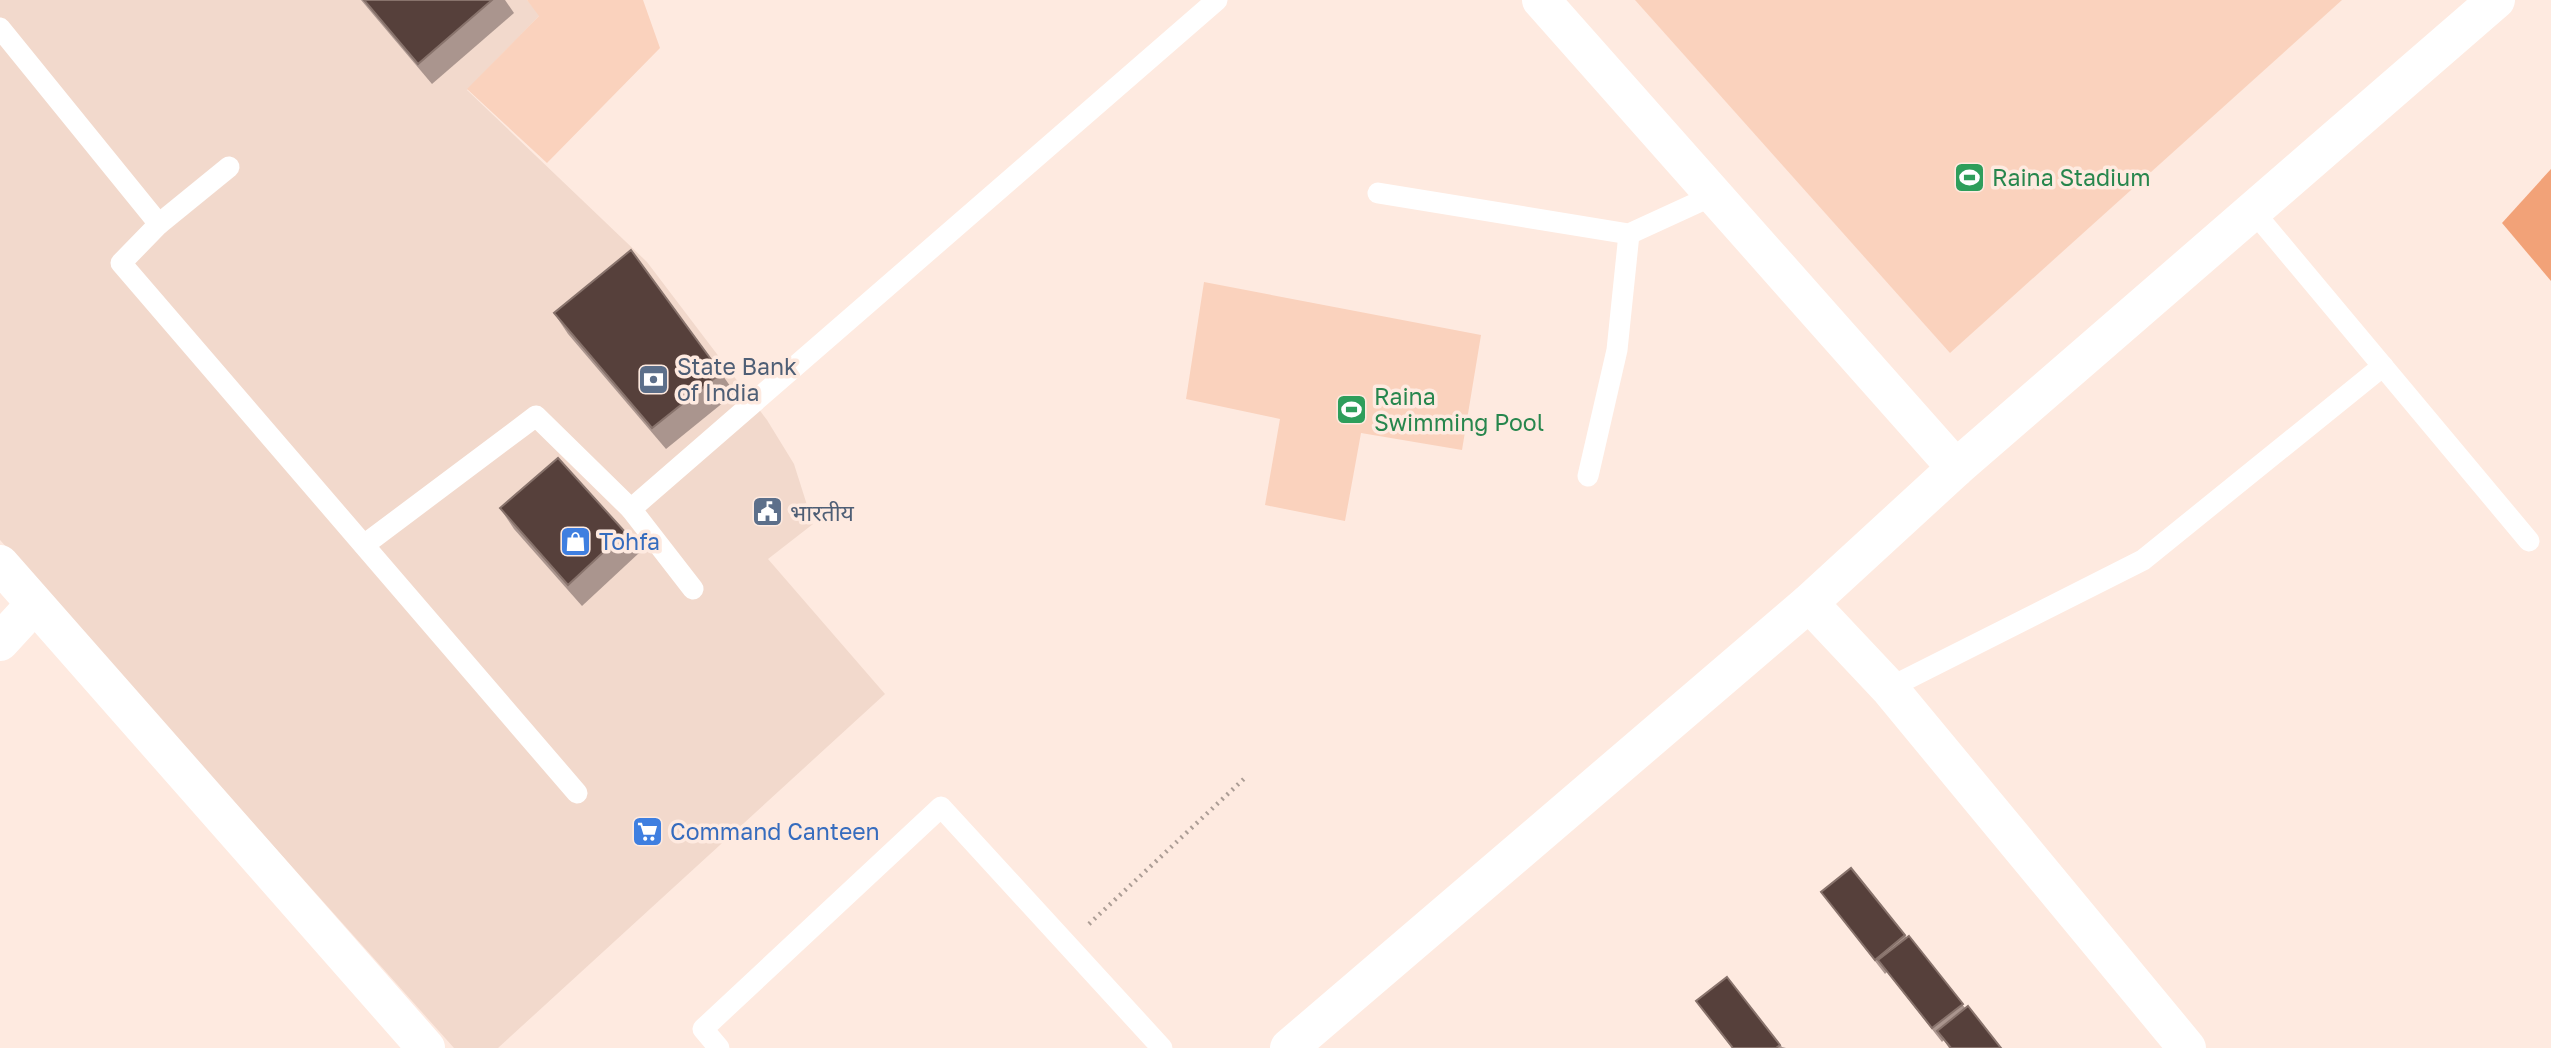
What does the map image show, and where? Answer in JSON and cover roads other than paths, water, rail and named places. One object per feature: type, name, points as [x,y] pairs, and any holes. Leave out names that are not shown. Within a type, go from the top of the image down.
[{"type":"street","points":[[1541,0],[1956,468]]},
{"type":"street","points":[[1289,1048],[1808,603],[1956,468],[2496,0]]},
{"type":"street","points":[[0,564],[426,1048]]},
{"type":"street","points":[[1808,603],[1889,688],[2187,1048]]},
{"type":"street","points":[[0,642],[34,605]]},
{"type":"lane","points":[[631,509],[1217,0]]},
{"type":"lane","points":[[0,28],[159,224]]},
{"type":"lane","points":[[229,167],[159,224],[121,263],[577,793]]},
{"type":"lane","points":[[1378,193],[1629,234],[1714,195]]},
{"type":"lane","points":[[2253,211],[2529,541]]},
{"type":"lane","points":[[1588,476],[1617,350],[1629,234]]},
{"type":"lane","points":[[1889,688],[2143,560],[2383,366]]},
{"type":"lane","points":[[364,545],[536,416],[631,509],[693,589]]},
{"type":"lane","points":[[719,1048],[703,1029],[941,807],[1163,1048]]},
{"type":"place","name":"Raina Stadium","points":[[1969,177]]},
{"type":"place","name":"State Bank of India","points":[[654,379]]},
{"type":"place","name":"Raina Swimming Pool","points":[[1351,409]]},
{"type":"place","name":"भारतीय","points":[[767,512]]},
{"type":"place","name":"Tohfa","points":[[576,541]]},
{"type":"place","name":"Command Canteen","points":[[647,831]]}]
